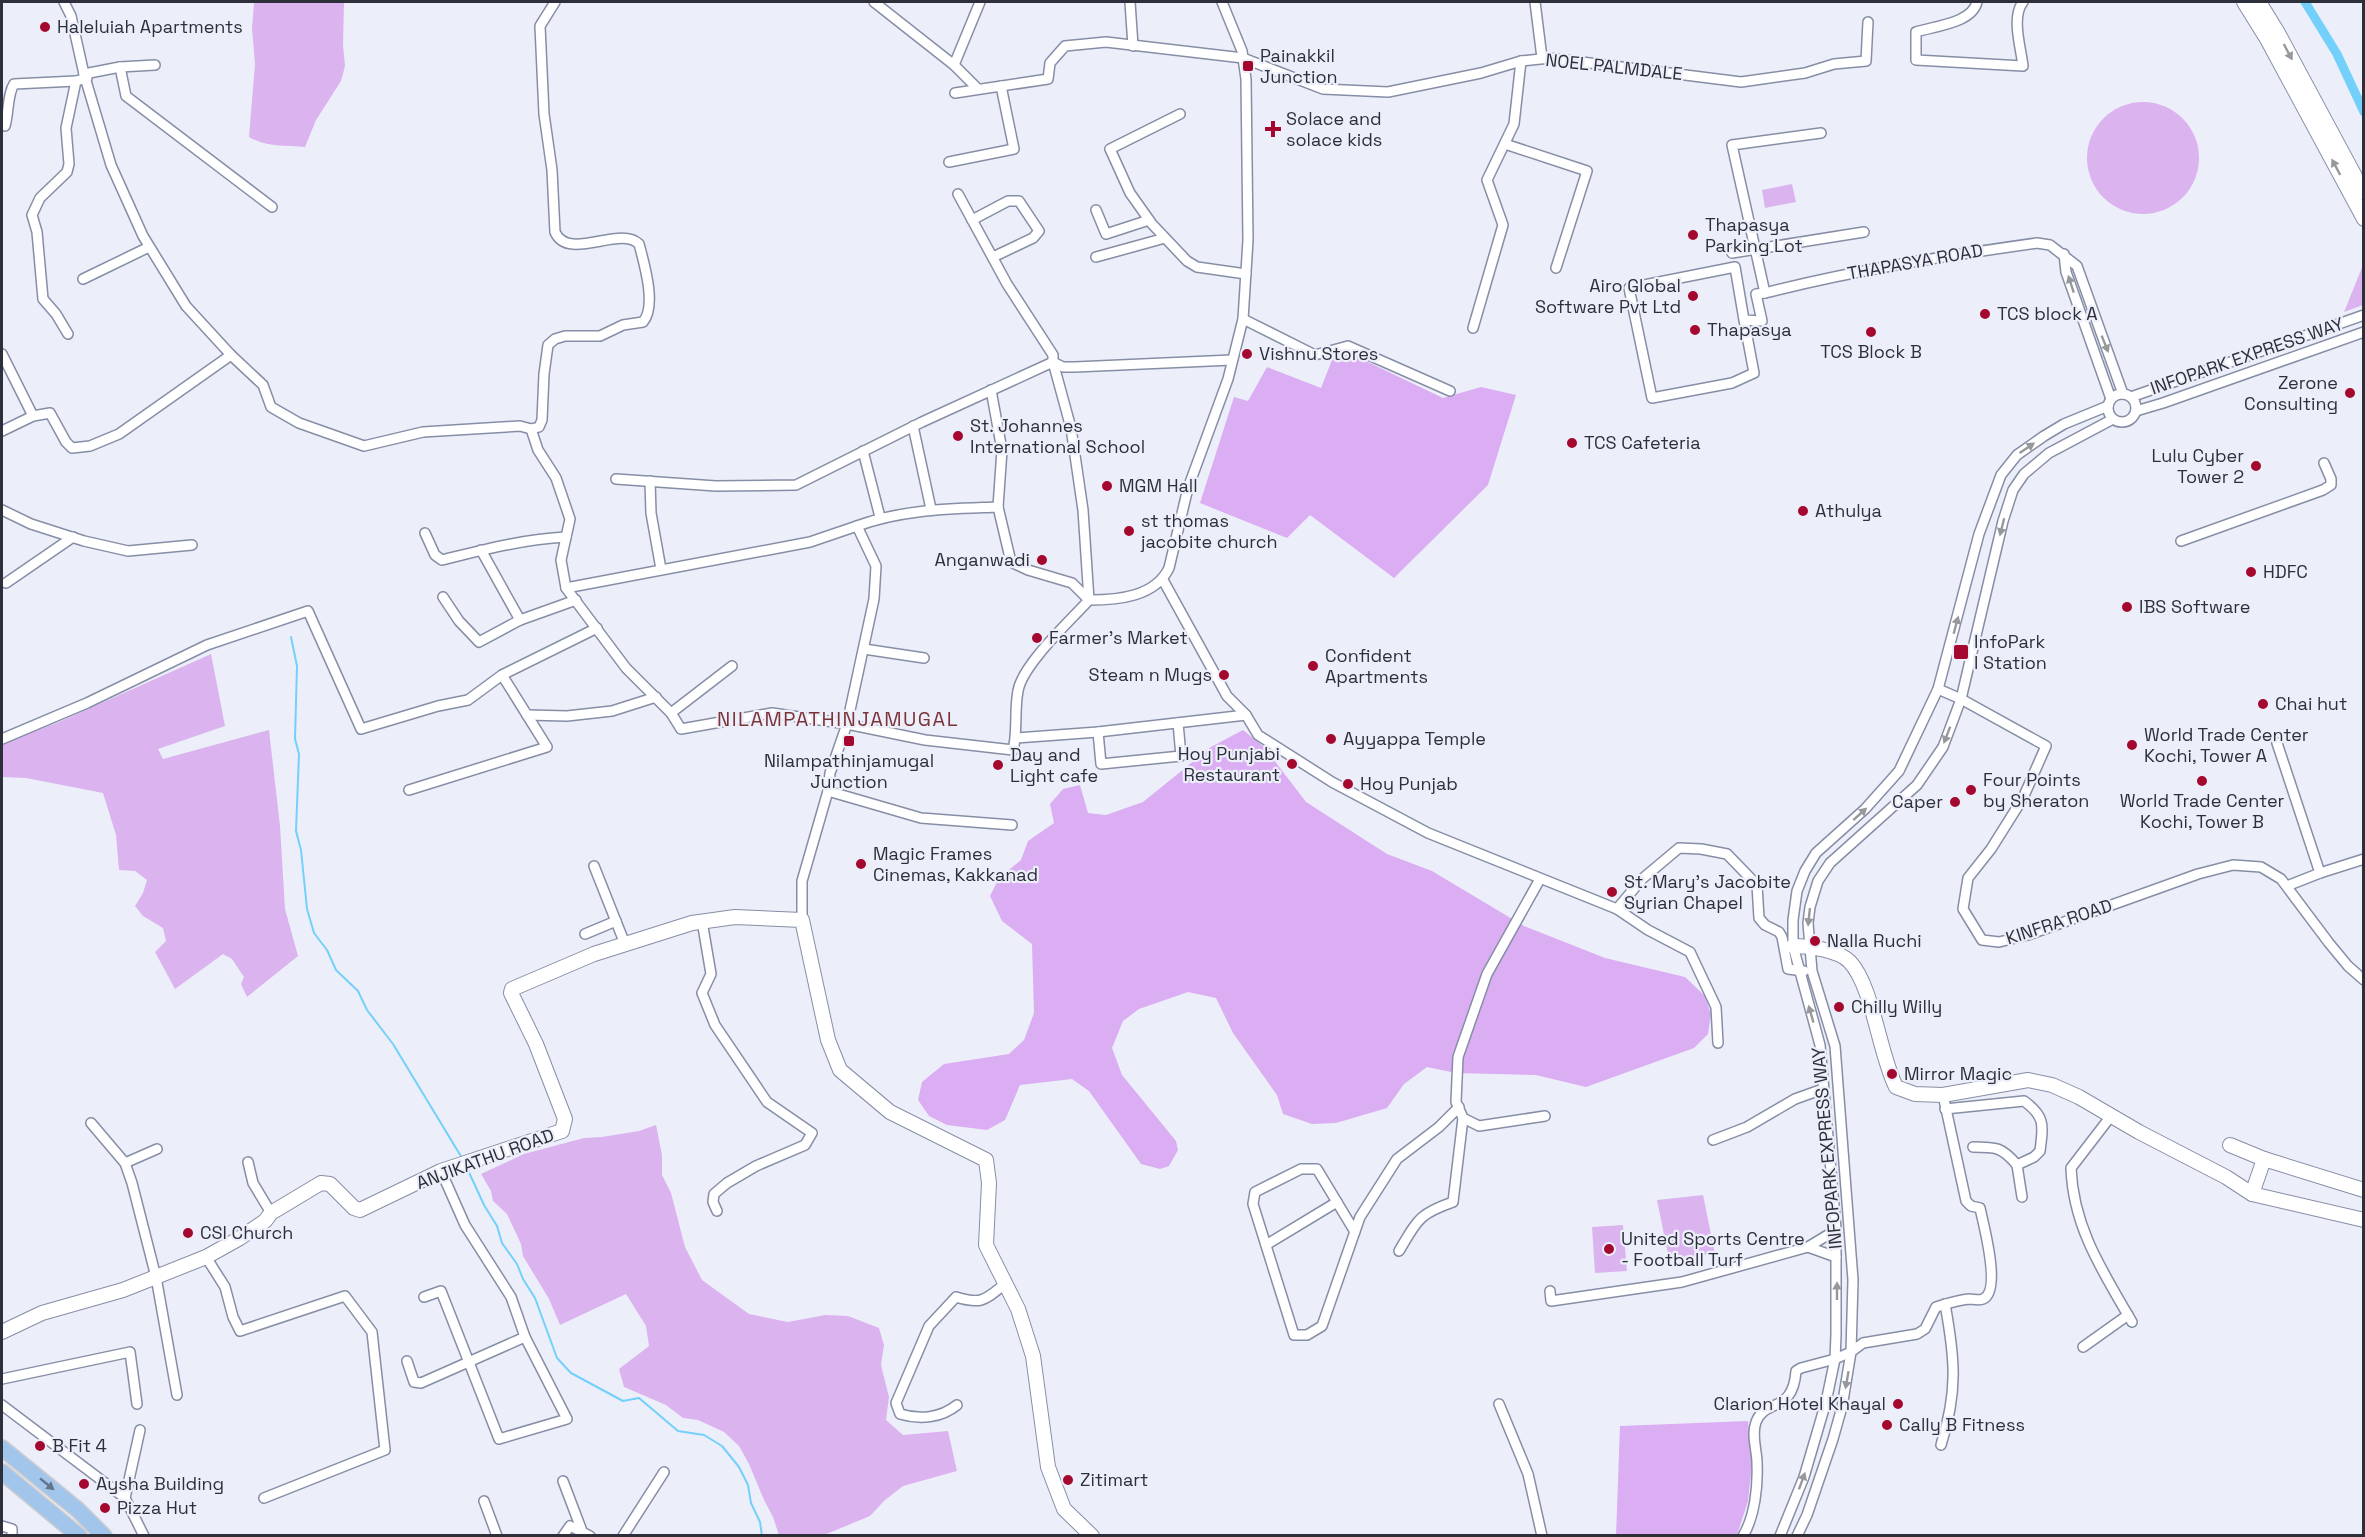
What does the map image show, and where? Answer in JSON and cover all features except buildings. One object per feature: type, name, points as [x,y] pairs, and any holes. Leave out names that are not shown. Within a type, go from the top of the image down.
[{"type":"main road","points":[[2,1448],[78,1510],[104,1536]]},
{"type":"main road","points":[[2,1472],[79,1536]]},
{"type":"street","points":[[64,2],[71,16],[111,165],[149,247],[186,306],[231,355],[263,385],[271,407],[299,423],[364,446],[423,432],[520,426],[531,429],[539,427],[542,420],[548,345],[555,339],[565,336],[600,336],[623,325],[643,322],[648,317],[650,309],[646,276],[639,244],[636,241],[624,238],[568,244],[558,238],[555,232],[552,170],[544,114],[540,26],[555,2]]},
{"type":"street","points":[[874,2],[954,65],[978,89]]},
{"type":"street","points":[[954,65],[979,2]]},
{"type":"street","points":[[1130,2],[1133,46]]},
{"type":"street","points":[[991,390],[1002,450],[999,507],[1011,562],[1028,570],[1072,583],[1089,600],[1114,600],[1153,588],[1164,580],[1169,568],[1188,488],[1233,360],[1244,319],[1246,136],[1243,58],[1222,2]]},
{"type":"street","points":[[1535,2],[1542,58]]},
{"type":"street","points":[[1977,2],[1966,17],[1916,32],[1916,60],[2023,66],[2018,22],[2020,6],[2023,2]]},
{"type":"street","points":[[2244,2],[2273,49],[2364,219]]},
{"type":"street","points":[[2259,2],[2364,193]]},
{"type":"street","name":"NOEL PALMDALE","points":[[1001,86],[1048,78],[1050,63],[1065,46],[1106,42],[1243,58],[1323,89],[1388,93],[1542,58],[1594,62],[1741,82],[1804,72],[1834,64],[1866,62],[1868,22]]},
{"type":"street","points":[[1473,328],[1503,225],[1487,180],[1514,124],[1521,61]]},
{"type":"street","points":[[5,126],[9,113],[11,89],[14,84],[76,81],[86,76],[120,68],[155,65]]},
{"type":"street","points":[[120,68],[126,96],[272,207]]},
{"type":"street","points":[[68,334],[56,314],[43,299],[38,240],[32,215],[40,198],[67,172],[69,164],[66,128],[76,81]]},
{"type":"street","points":[[949,162],[1014,148],[1001,86],[955,93]]},
{"type":"street","points":[[1180,114],[1110,149],[1130,193],[1149,220],[1187,261],[1197,267],[1246,274]]},
{"type":"street","points":[[1744,320],[1762,321],[1756,294],[1765,293],[1732,145],[1821,133]]},
{"type":"street","points":[[1505,144],[1587,171],[1556,268]]},
{"type":"street","points":[[531,429],[538,450],[556,478],[570,519],[561,560],[567,588],[626,668],[656,697],[681,729],[772,713],[847,724],[925,740],[1013,750],[1016,738],[1018,689],[1028,668],[1089,600],[1083,510],[1071,428],[1053,355],[1023,309],[958,194]]},
{"type":"street","points":[[972,220],[1014,200],[1019,201],[1038,231],[1033,238],[993,257]]},
{"type":"street","points":[[1096,210],[1106,234],[1149,220]]},
{"type":"street","points":[[1732,253],[1864,232]]},
{"type":"street","points":[[1096,257],[1166,238]]},
{"type":"street","name":"THAPASYA ROAD","points":[[1765,293],[1823,278],[1950,255],[2037,243],[2050,245],[2064,254]]},
{"type":"street","points":[[83,279],[149,247]]},
{"type":"street","points":[[2064,254],[2077,266],[2127,395],[2136,403],[2136,411],[2129,421],[2121,422],[2113,419],[2066,272],[2064,254]]},
{"type":"street","points":[[1735,267],[1744,320],[1754,373],[1732,382],[1652,398],[1629,288],[1735,267]]},
{"type":"street","name":"INFOPARK EXPRESS WAY","points":[[2127,395],[2364,315]]},
{"type":"street","points":[[1244,319],[1315,355],[1348,346],[1450,391]]},
{"type":"street","name":"INFOPARK EXPRESS WAY","points":[[2136,411],[2174,400],[2364,332]]},
{"type":"street","points":[[2,354],[33,416]]},
{"type":"street","points":[[2,431],[33,416],[50,413],[66,442],[72,448],[90,446],[118,434],[231,355]]},
{"type":"street","points":[[1053,362],[1063,367],[1075,367],[1233,360]]},
{"type":"street","points":[[616,479],[716,486],[796,485],[913,426],[1053,362]]},
{"type":"street","points":[[2109,403],[2127,395]]},
{"type":"street","name":"INFOPARK EXPRESS WAY","points":[[1780,1536],[1804,1477],[1826,1401],[1835,1359],[1836,1230],[1820,1046],[1793,946],[1792,920],[1797,891],[1816,853],[1894,779],[1938,689],[1979,534],[2001,475],[2017,454],[2044,436],[2109,403]]},
{"type":"street","name":"INFOPARK EXPRESS WAY","points":[[1797,1536],[1807,1515],[1833,1439],[1851,1352],[1853,1280],[1835,1046],[1812,971],[1809,946],[1808,923],[1818,881],[1830,863],[1917,785],[1943,747],[1961,699],[2003,521],[2013,490],[2024,474],[2049,453],[2113,419]]},
{"type":"street","points":[[913,426],[931,509]]},
{"type":"street","points":[[863,451],[880,517]]},
{"type":"street","points":[[2181,541],[2323,490],[2331,485],[2331,479],[2324,464]]},
{"type":"street","points":[[650,481],[651,513],[661,569]]},
{"type":"street","points":[[567,588],[810,542],[880,517],[931,509],[999,507]]},
{"type":"street","points":[[2,510],[31,524],[128,551],[192,545]]},
{"type":"street","points":[[857,526],[876,566],[873,599],[847,724],[830,773],[828,791],[802,881],[802,920],[828,1040],[840,1070],[890,1112],[986,1160],[989,1183],[986,1245],[1018,1309],[1033,1356],[1048,1467],[1064,1509],[1083,1532]]},
{"type":"street","points":[[425,533],[435,555],[441,560],[543,538],[566,537]]},
{"type":"street","points":[[6,583],[73,537]]},
{"type":"street","points":[[481,550],[520,620]]},
{"type":"street","points":[[1164,580],[1227,696],[1246,715],[1258,735],[1332,782],[1428,833],[1617,909],[1648,930],[1690,952],[1716,1007],[1718,1042]]},
{"type":"street","points":[[443,597],[459,621],[479,642],[520,620],[576,600]]},
{"type":"street","points":[[2,739],[87,703],[207,645],[308,611],[361,729],[438,706],[468,700],[502,675],[597,628]]},
{"type":"street","points":[[864,649],[924,658]]},
{"type":"street","points":[[670,713],[732,666]]},
{"type":"street","points":[[410,790],[547,747],[502,675]]},
{"type":"street","points":[[1938,689],[1961,699]]},
{"type":"street","points":[[527,715],[567,716],[612,711],[656,697]]},
{"type":"street","name":"KINFRA ROAD","points":[[1961,699],[2046,746],[2024,798],[1991,849],[1968,878],[1963,909],[1982,940],[1999,942],[2028,935],[2198,874],[2233,865],[2261,867],[2282,879],[2287,886]]},
{"type":"street","points":[[1016,738],[1098,732],[1246,715]]},
{"type":"street","points":[[1098,732],[1101,764],[1181,756],[1178,723]]},
{"type":"street","points":[[2277,743],[2320,873]]},
{"type":"street","points":[[828,791],[921,818],[1012,825]]},
{"type":"street","points":[[1617,909],[1642,879],[1679,848],[1726,854],[1757,885],[1759,918],[1765,925],[1779,932],[1787,966],[1792,970],[1812,971]]},
{"type":"street","points":[[2364,859],[2287,886],[2329,943],[2348,966],[2364,980]]},
{"type":"street","points":[[594,866],[625,944]]},
{"type":"street","points":[[1399,1251],[1423,1216],[1430,1210],[1453,1202],[1463,1118],[1456,1102],[1458,1057],[1487,974],[1540,879]]},
{"type":"street","name":"ANJIKATHU ROAD","points":[[2,1332],[42,1313],[123,1290],[206,1257],[240,1238],[265,1221],[271,1213],[321,1183],[330,1184],[354,1208],[360,1210],[441,1172],[564,1129],[565,1119],[536,1044],[511,991],[516,986],[594,954],[702,921],[735,917],[802,920]]},
{"type":"street","points":[[585,934],[616,921]]},
{"type":"street","points":[[702,921],[711,974],[702,993],[715,1025],[767,1102],[812,1133],[805,1145],[756,1166],[727,1183],[714,1194],[712,1202],[717,1211]]},
{"type":"street","points":[[1793,946],[1809,946],[1832,952],[1849,960],[1864,989],[1889,1073],[1896,1087],[1944,1102],[2024,1101],[2037,1110],[2041,1118],[2040,1151],[2034,1157],[2017,1165]]},
{"type":"street","points":[[1944,1102],[2028,1080],[2066,1090],[2252,1194],[2364,1220]]},
{"type":"street","points":[[1713,1140],[1748,1127],[1795,1099],[1823,1089]]},
{"type":"street","points":[[1743,1536],[1748,1527],[1756,1490],[1757,1463],[1754,1431],[1756,1420],[1765,1410],[1785,1401],[1795,1385],[1796,1371],[1835,1359],[1851,1352],[1863,1343],[1917,1334],[1925,1329],[1936,1307],[1967,1299],[1983,1299],[1988,1295],[1991,1286],[1988,1245],[1980,1208],[1971,1206],[1966,1200],[1944,1102]]},
{"type":"street","points":[[1355,1232],[1317,1170],[1301,1170],[1255,1192],[1253,1204],[1294,1335],[1307,1335],[1322,1326],[1355,1232],[1360,1217],[1396,1159],[1439,1126],[1459,1107]]},
{"type":"street","points":[[1463,1118],[1479,1126],[1545,1116]]},
{"type":"street","points":[[2083,1347],[2130,1318],[2104,1276],[2077,1216],[2071,1188],[2071,1168],[2111,1116]]},
{"type":"street","points":[[91,1122],[125,1163],[156,1277],[177,1395]]},
{"type":"street","points":[[2230,1145],[2264,1159],[2364,1190]]},
{"type":"street","points":[[1973,1147],[1996,1147],[2010,1156],[2017,1165],[2022,1197]]},
{"type":"street","points":[[125,1163],[156,1149]]},
{"type":"street","points":[[2252,1194],[2264,1159]]},
{"type":"street","points":[[248,1162],[254,1184],[271,1213]]},
{"type":"street","points":[[424,1297],[441,1291],[499,1439],[567,1419],[525,1337],[510,1297],[465,1225],[441,1172]]},
{"type":"street","points":[[1266,1245],[1337,1202]]},
{"type":"street","points":[[1550,1291],[1551,1301],[1682,1282],[1808,1247],[1836,1230]]},
{"type":"street","points":[[1808,1247],[1836,1257]]},
{"type":"street","points":[[206,1257],[225,1287],[233,1317],[240,1330],[345,1296],[372,1332],[385,1450],[264,1498]]},
{"type":"street","points":[[957,1405],[947,1413],[933,1417],[908,1417],[900,1414],[896,1403],[929,1326],[956,1297],[976,1302],[982,1301],[1006,1283]]},
{"type":"street","points":[[1941,1444],[1955,1386],[1953,1350],[1945,1304]]},
{"type":"street","points":[[407,1360],[414,1382],[417,1383],[525,1337]]},
{"type":"street","points":[[2,1379],[130,1352],[136,1404]]},
{"type":"street","points":[[1500,1404],[1528,1474],[1542,1536]]},
{"type":"street","points":[[2,1405],[124,1498],[144,1536]]},
{"type":"street","points":[[124,1498],[140,1430]]},
{"type":"street","points":[[623,1536],[664,1472]]},
{"type":"street","points":[[563,1481],[586,1533]]},
{"type":"street","points":[[484,1501],[497,1536]]},
{"type":"street","points":[[2,1526],[12,1529],[12,1536]]},
{"type":"street","points":[[563,1536],[570,1526],[586,1533]]},
{"type":"shaded area","points":[[254,2],[344,2],[345,66],[341,81],[316,120],[305,147],[270,144],[249,137],[255,64],[252,29]]},
{"type":"shaded area","points":[[2143,102],[2164,107],[2182,119],[2194,137],[2199,158],[2194,179],[2182,197],[2164,209],[2143,214],[2122,209],[2104,197],[2092,179],[2087,158],[2092,137],[2104,119],[2122,107]]},
{"type":"shaded area","points":[[1792,184],[1796,202],[1765,208],[1762,190]]},
{"type":"shaded area","points":[[2363,265],[2363,305],[2344,312]]},
{"type":"shaded area","points":[[1349,353],[1443,398],[1481,387],[1516,395],[1488,485],[1394,578],[1310,515],[1287,538],[1200,503],[1234,397],[1248,401],[1267,367],[1321,388],[1332,360]]},
{"type":"shaded area","points":[[211,654],[225,726],[158,749],[163,759],[269,730],[280,826],[285,909],[298,956],[247,997],[241,984],[244,977],[232,959],[223,954],[175,989],[155,952],[166,941],[163,928],[143,916],[135,906],[143,893],[147,880],[135,871],[119,870],[116,835],[103,793],[26,778],[2,777],[2,744],[59,722]]},
{"type":"shaded area","points":[[1243,730],[1264,747],[1306,802],[1387,854],[1432,871],[1524,926],[1605,958],[1685,977],[1705,996],[1711,1014],[1708,1034],[1694,1048],[1586,1087],[1536,1075],[1456,1073],[1427,1067],[1404,1084],[1387,1108],[1336,1123],[1312,1124],[1283,1114],[1277,1095],[1233,1033],[1216,998],[1188,992],[1139,1009],[1123,1021],[1112,1048],[1122,1075],[1176,1141],[1178,1150],[1169,1166],[1160,1169],[1141,1164],[1089,1091],[1072,1079],[1020,1085],[1005,1120],[987,1130],[947,1125],[929,1116],[918,1100],[922,1082],[944,1064],[1009,1054],[1024,1040],[1034,1013],[1032,944],[1002,921],[990,896],[999,878],[1021,860],[1028,841],[1054,823],[1050,804],[1063,789],[1080,785],[1088,813],[1106,815],[1143,802],[1211,747]]},
{"type":"shaded area","points":[[656,1125],[662,1155],[662,1175],[671,1193],[685,1247],[702,1280],[749,1314],[788,1322],[825,1315],[848,1316],[879,1328],[884,1345],[881,1365],[889,1397],[886,1420],[903,1435],[948,1431],[957,1471],[903,1486],[870,1516],[824,1535],[779,1535],[773,1517],[739,1446],[724,1432],[698,1420],[683,1418],[666,1405],[624,1387],[619,1369],[649,1346],[646,1326],[626,1294],[560,1325],[549,1299],[523,1256],[521,1244],[507,1214],[493,1201],[491,1191],[481,1174],[524,1154],[584,1138],[639,1131]]},
{"type":"shaded area","points":[[1703,1195],[1715,1254],[1669,1259],[1657,1200]]},
{"type":"shaded area","name":"United Sports Centre - Football Turf","points":[[1623,1225],[1627,1271],[1595,1273],[1592,1227]]},
{"type":"shaded area","points":[[1748,1421],[1752,1464],[1748,1501],[1737,1535],[1616,1536],[1620,1426]]},
{"type":"waterway","points":[[2305,2],[2337,54],[2364,112]]},
{"type":"waterway","points":[[291,637],[297,666],[295,739],[299,754],[296,831],[301,850],[307,909],[314,933],[327,950],[336,970],[358,991],[367,1010],[393,1044],[462,1158]]},
{"type":"waterway","points":[[467,1168],[484,1205],[497,1226],[502,1243],[517,1264],[535,1298],[557,1358],[571,1373],[623,1401],[639,1398],[678,1431],[704,1435],[722,1446],[739,1467],[748,1485],[751,1503],[760,1522],[762,1536]]},
{"type":"place","name":"Haleluiah Apartments","points":[[45,27]]},
{"type":"place","name":"Painakkil Junction","points":[[1248,66]]},
{"type":"place","name":"Solace and solace kids","points":[[1273,129]]},
{"type":"place","name":"Thapasya Parking Lot","points":[[1693,235]]},
{"type":"place","name":"Airo Global Software Pvt Ltd","points":[[1693,296]]},
{"type":"place","name":"TCS block A","points":[[1985,314]]},
{"type":"place","name":"Thapasya","points":[[1695,330]]},
{"type":"place","name":"TCS Block B","points":[[1871,332]]},
{"type":"place","name":"Vishnu Stores","points":[[1247,354]]},
{"type":"place","name":"Zerone Consulting","points":[[2350,393]]},
{"type":"place","name":"St. Johannes International School","points":[[958,436]]},
{"type":"place","name":"TCS Cafeteria","points":[[1572,443]]},
{"type":"place","name":"Lulu Cyber Tower 2","points":[[2256,466]]},
{"type":"place","name":"MGM Hall","points":[[1107,486]]},
{"type":"place","name":"Athulya","points":[[1803,511]]},
{"type":"place","name":"st thomas jacobite church","points":[[1129,531]]},
{"type":"place","name":"Anganwadi","points":[[1042,560]]},
{"type":"place","name":"HDFC","points":[[2251,572]]},
{"type":"place","name":"IBS Software","points":[[2127,607]]},
{"type":"place","name":"Farmer's Market","points":[[1037,638]]},
{"type":"place","name":"InfoPark I Station","points":[[1961,652]]},
{"type":"place","name":"Confident Apartments","points":[[1313,666]]},
{"type":"place","name":"Steam n Mugs","points":[[1224,675]]},
{"type":"place","name":"Chai hut","points":[[2263,704]]},
{"type":"place","name":"Ayyappa Temple","points":[[1331,739]]},
{"type":"place","name":"Nilampathinjamugal Junction","points":[[849,741]]},
{"type":"place","name":"World Trade Center Kochi, Tower A","points":[[2132,745]]},
{"type":"place","name":"Hoy Punjabi Restaurant","points":[[1292,764]]},
{"type":"place","name":"Day and Light cafe","points":[[998,765]]},
{"type":"place","name":"World Trade Center Kochi, Tower B","points":[[2202,781]]},
{"type":"place","name":"Hoy Punjab","points":[[1348,784]]},
{"type":"place","name":"Four Points by Sheraton","points":[[1971,790]]},
{"type":"place","name":"Caper","points":[[1955,802]]},
{"type":"place","name":"Magic Frames Cinemas, Kakkanad","points":[[861,864]]},
{"type":"place","name":"St. Mary's Jacobite Syrian Chapel","points":[[1612,892]]},
{"type":"place","name":"Nalla Ruchi","points":[[1815,941]]},
{"type":"place","name":"Chilly Willy","points":[[1839,1007]]},
{"type":"place","name":"Mirror Magic","points":[[1892,1074]]},
{"type":"place","name":"CSI Church","points":[[188,1233]]},
{"type":"place","name":"United Sports Centre - Football Turf","points":[[1609,1249]]},
{"type":"place","name":"Clarion Hotel Khayal","points":[[1898,1404]]},
{"type":"place","name":"Cally B Fitness","points":[[1887,1425]]},
{"type":"place","name":"B Fit 4","points":[[40,1446]]},
{"type":"place","name":"Zitimart","points":[[1068,1480]]},
{"type":"place","name":"Aysha Building","points":[[84,1484]]},
{"type":"place","name":"Pizza Hut","points":[[105,1508]]},
{"type":"district","name":"NILAMPATHINJAMUGAL","points":[[838,719]]}]
